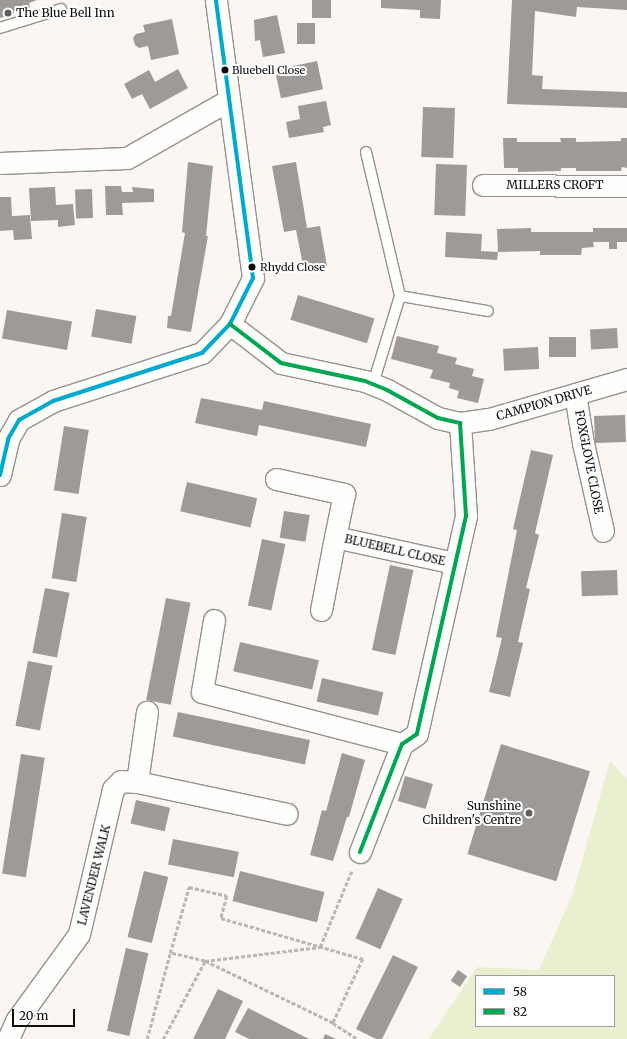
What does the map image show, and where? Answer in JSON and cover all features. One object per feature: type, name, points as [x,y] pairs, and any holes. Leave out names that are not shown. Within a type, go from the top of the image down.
[{"type":"street","points":[[0,475],[8,439],[19,420],[53,401],[202,353],[230,324],[253,278],[216,0]]},
{"type":"street","points":[[0,163],[128,158],[229,100]]},
{"type":"street","name":"MILLERS CROFT","points":[[484,185],[627,186]]},
{"type":"street","points":[[230,324],[281,363],[373,384],[438,418],[460,423]]},
{"type":"street","name":"CAMPION DRIVE","points":[[460,423],[489,419],[627,379]]},
{"type":"street","name":"FOXGLOVE CLOSE","points":[[575,394],[583,443],[603,531]]},
{"type":"street","name":"BLUEBELL CLOSE","points":[[360,852],[410,739],[466,516],[460,423]]},
{"type":"street","name":"BLUEBELL CLOSE","points":[[276,479],[344,494],[321,610]]},
{"type":"street","name":"BLUEBELL CLOSE","points":[[335,537],[454,564]]},
{"type":"street","points":[[214,620],[202,692],[410,739]]},
{"type":"street","points":[[137,782],[147,712]]},
{"type":"street","name":"LAVENDER WALK","points":[[8,1039],[16,1021],[79,934],[113,789],[121,781],[137,782],[287,814]]},
{"type":"lane","points":[[0,28],[61,9]]},
{"type":"lane","points":[[366,152],[400,296],[373,384]]},
{"type":"lane","points":[[400,296],[488,311]]},
{"type":"path","points":[[320,947],[360,852]]},
{"type":"path","points":[[147,1039],[189,887],[227,896],[221,918],[363,959],[333,1024]]},
{"type":"path","points":[[205,961],[320,947]]},
{"type":"path","points":[[170,953],[205,961],[333,1024],[358,1039]]},
{"type":"path","points":[[163,1039],[205,961]]},
{"type":"green space","points":[[610,761],[627,779],[627,1039],[429,1039],[477,967],[539,970],[573,893]]},
{"type":"building","name":"The Blue Bell Inn","points":[[0,0],[37,0],[29,3],[30,8],[0,18]]},
{"type":"building","points":[[312,0],[331,0],[331,18],[312,18]]},
{"type":"building","points":[[381,0],[441,0],[440,19],[420,18],[420,10],[381,8]]},
{"type":"building","points":[[512,0],[627,0],[627,10],[577,7],[576,17],[535,11],[532,75],[543,76],[542,89],[627,92],[627,108],[507,104]]},
{"type":"building","points":[[277,15],[285,53],[263,57],[260,40],[255,41],[254,20]]},
{"type":"building","points":[[172,19],[179,54],[151,60],[148,46],[139,48],[135,45],[133,38],[136,34],[145,32],[143,25]]},
{"type":"building","points":[[297,23],[315,23],[315,44],[297,44]]},
{"type":"building","points":[[317,61],[323,89],[281,98],[275,70]]},
{"type":"building","points":[[178,69],[188,88],[150,109],[142,94],[132,99],[124,84],[149,70],[155,82]]},
{"type":"building","points":[[326,101],[331,125],[323,127],[324,132],[289,138],[286,122],[300,119],[298,106]]},
{"type":"building","points":[[423,107],[455,108],[453,158],[421,157]]},
{"type":"building","points":[[503,138],[517,138],[517,142],[561,142],[560,138],[576,138],[576,142],[621,141],[621,138],[627,138],[627,168],[622,167],[621,171],[576,171],[576,168],[561,168],[561,171],[518,172],[518,168],[504,168]]},
{"type":"building","points":[[188,162],[213,166],[206,236],[208,236],[191,332],[167,328],[168,316],[171,316],[185,233],[182,232]]},
{"type":"building","points":[[296,162],[307,228],[320,226],[327,266],[304,270],[296,230],[284,232],[272,166]]},
{"type":"building","points":[[436,164],[467,165],[465,216],[434,215]]},
{"type":"building","points":[[105,186],[121,186],[122,192],[133,192],[132,187],[154,189],[154,202],[122,203],[123,215],[106,215]]},
{"type":"building","points":[[55,187],[56,205],[73,204],[75,225],[58,227],[58,220],[31,221],[29,188]]},
{"type":"building","points":[[92,189],[93,218],[76,219],[75,190]]},
{"type":"building","points":[[0,197],[11,197],[12,216],[30,215],[32,239],[14,240],[13,230],[0,231]]},
{"type":"building","points":[[531,228],[531,232],[593,232],[593,228],[627,228],[627,242],[617,242],[617,249],[609,249],[609,242],[593,242],[594,247],[582,248],[581,255],[540,255],[540,251],[498,252],[497,229]]},
{"type":"building","points":[[446,232],[482,234],[481,251],[498,252],[497,260],[445,257]]},
{"type":"building","points":[[298,295],[375,318],[367,343],[290,320]]},
{"type":"building","points":[[96,309],[136,316],[132,344],[91,337]]},
{"type":"building","points":[[7,310],[72,321],[67,350],[2,339]]},
{"type":"building","points":[[617,328],[618,348],[591,349],[590,329]]},
{"type":"building","points":[[397,336],[439,346],[437,353],[457,358],[455,364],[474,369],[472,376],[484,379],[478,403],[457,398],[459,391],[449,388],[450,383],[430,378],[433,370],[391,359]]},
{"type":"building","points":[[549,337],[576,337],[576,357],[549,357]]},
{"type":"building","points":[[538,347],[539,369],[504,371],[503,349]]},
{"type":"building","points":[[201,398],[262,410],[264,401],[371,424],[366,447],[259,425],[257,436],[195,423]]},
{"type":"building","points":[[625,415],[626,442],[595,443],[594,416]]},
{"type":"building","points":[[64,426],[89,430],[79,494],[54,490]]},
{"type":"building","points":[[531,450],[553,455],[535,533],[539,535],[526,588],[530,589],[518,642],[523,643],[510,697],[489,692],[502,638],[496,637],[517,530],[513,529]]},
{"type":"building","points":[[187,482],[257,498],[250,527],[180,511]]},
{"type":"building","points":[[284,511],[310,515],[305,542],[280,538]]},
{"type":"building","points":[[62,513],[87,517],[76,582],[52,578]]},
{"type":"building","points":[[262,539],[285,544],[271,611],[248,606]]},
{"type":"building","points":[[390,565],[413,570],[395,655],[372,650]]},
{"type":"building","points":[[617,570],[618,595],[582,596],[581,571]]},
{"type":"building","points":[[45,588],[70,593],[57,658],[32,653]]},
{"type":"building","points":[[166,598],[191,603],[171,705],[146,700]]},
{"type":"building","points":[[240,642],[319,660],[312,689],[233,671]]},
{"type":"building","points":[[28,661],[53,666],[40,731],[15,726]]},
{"type":"building","points":[[322,678],[383,692],[378,716],[317,701]]},
{"type":"building","points":[[178,712],[310,740],[305,765],[173,736]]},
{"type":"building","name":"Sunshine Children's Centre","points":[[501,744],[590,771],[556,881],[467,854]]},
{"type":"building","points":[[342,753],[365,760],[349,817],[347,817],[333,861],[310,855],[322,810],[326,811]]},
{"type":"building","points":[[21,754],[45,758],[26,877],[2,874]]},
{"type":"building","points":[[405,776],[433,784],[426,809],[398,801]]},
{"type":"building","points":[[136,800],[170,808],[165,831],[131,823]]},
{"type":"building","points":[[173,839],[239,852],[234,877],[168,865]]},
{"type":"building","points":[[144,871],[168,877],[152,943],[128,937]]},
{"type":"building","points":[[240,871],[324,892],[317,922],[233,901]]},
{"type":"building","points":[[378,888],[403,899],[380,949],[356,938]]},
{"type":"building","points":[[126,948],[148,953],[129,1036],[107,1031]]},
{"type":"building","points":[[393,955],[418,967],[382,1039],[376,1039],[356,1029]]},
{"type":"building","points":[[458,970],[467,976],[460,987],[451,981]]},
{"type":"building","points":[[218,989],[243,1001],[225,1039],[193,1039]]},
{"type":"building","points":[[248,1008],[309,1039],[249,1039],[235,1032]]},
{"type":"building","points":[[325,1034],[336,1039],[323,1039]]},
{"type":"transit line","name":"58","points":[[0,475],[8,439],[19,420],[53,401],[202,353],[230,324],[253,278],[216,0]]},
{"type":"transit line","name":"82","points":[[230,324],[281,363],[365,381],[387,390],[438,418],[460,423],[466,516],[417,734],[402,744],[360,852]]},
{"type":"place","name":"The Blue Bell Inn","points":[[8,13]]},
{"type":"place","name":"Bluebell Close","points":[[225,70]]},
{"type":"place","name":"Rhydd Close","points":[[252,267]]},
{"type":"place","name":"Sunshine Children's Centre","points":[[529,813]]}]
